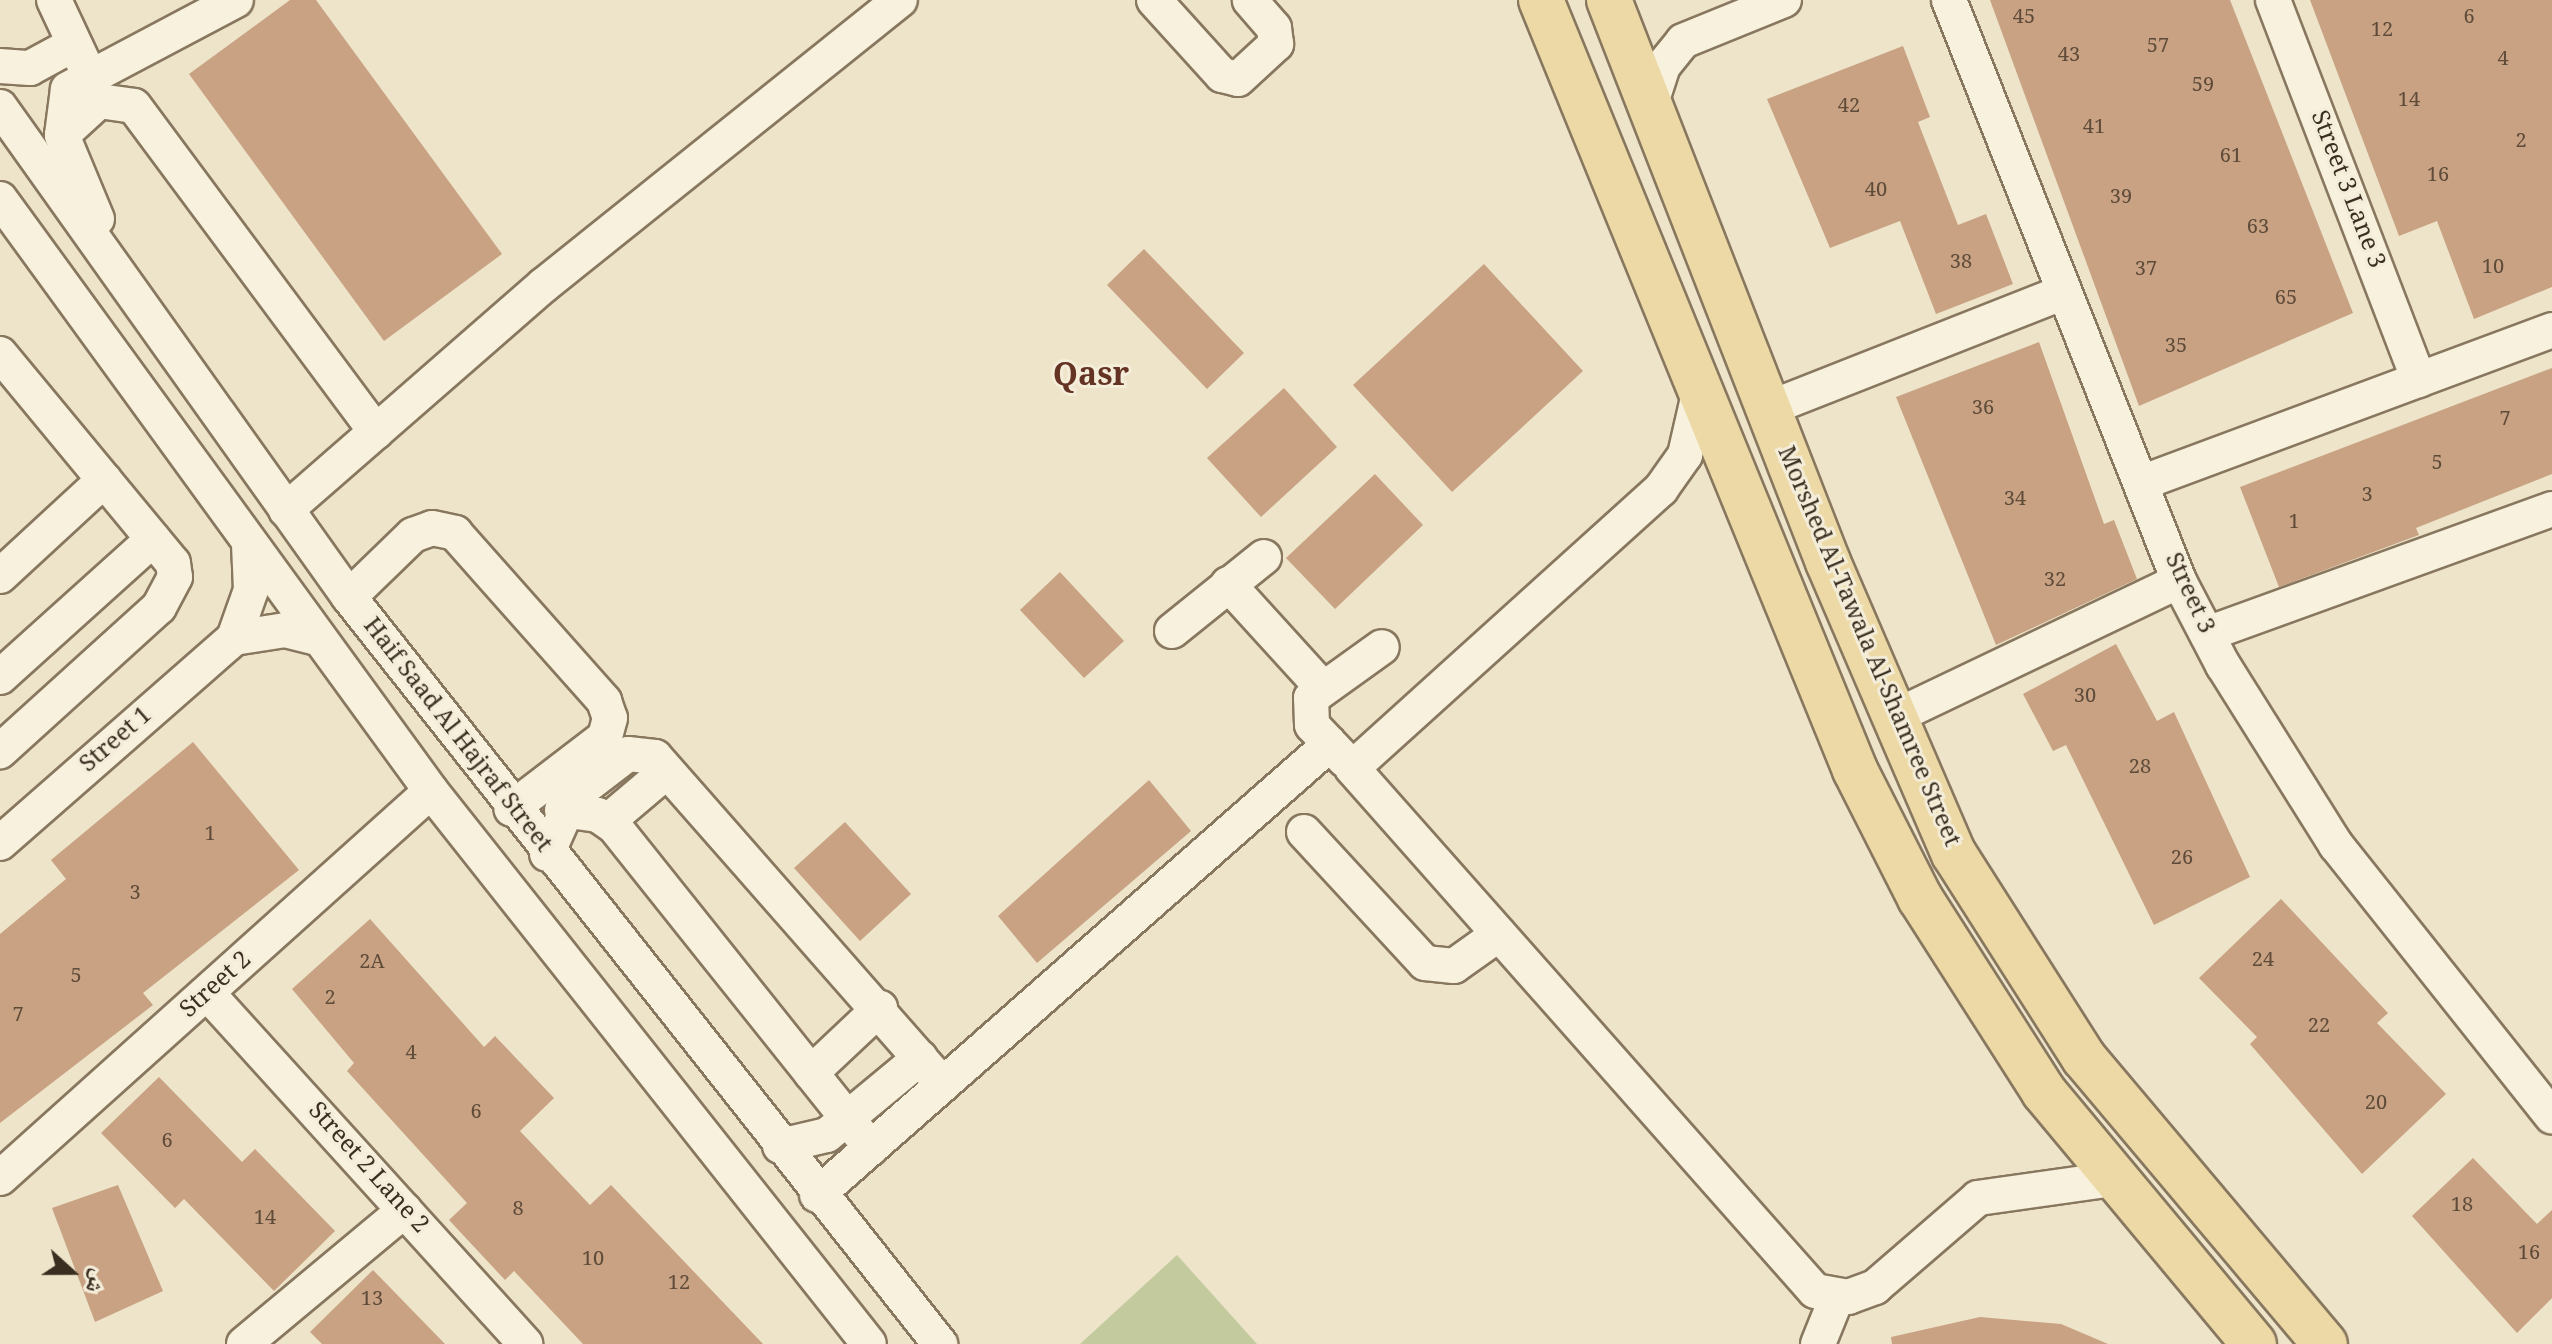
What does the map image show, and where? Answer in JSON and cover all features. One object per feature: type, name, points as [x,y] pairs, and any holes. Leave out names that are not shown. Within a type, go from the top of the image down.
[{"type":"main road","points":[[1541,0],[1701,385],[1855,770],[1913,883],[1984,1005],[2113,1179],[2254,1344]]},
{"type":"main road","name":"Morshed Al-Tawala Al-Shamree Street","points":[[1609,0],[1800,493],[1892,718],[1954,854],[2014,959],[2084,1058],[2325,1344]]},
{"type":"main road","points":[[1701,385],[1727,420],[1754,493],[1782,502],[1800,493]]},
{"type":"street","points":[[54,0],[81,58],[62,102],[62,135],[118,271]]},
{"type":"street","points":[[0,66],[30,68],[81,58],[236,0]]},
{"type":"street","points":[[286,510],[544,285],[900,0]]},
{"type":"street","points":[[1154,0],[1222,75],[1238,79],[1276,44],[1274,28],[1250,0]]},
{"type":"street","points":[[1650,106],[1663,66],[1683,41],[1784,0]]},
{"type":"street","name":"Street 3","points":[[1949,0],[2179,581],[2207,634],[2279,762],[2336,845],[2547,1102]]},
{"type":"street","name":"Street 3 Lane 3","points":[[2273,0],[2419,380]]},
{"type":"street","points":[[62,135],[99,101],[134,106],[376,432]]},
{"type":"street","name":"Haif Saad Al Hajraf Street","points":[[0,107],[349,597],[511,809],[817,1195],[940,1344]]},
{"type":"street","name":"Haif Saad Al Hajraf Street","points":[[3,210],[431,791],[678,1109],[869,1344]]},
{"type":"street","points":[[1767,409],[2064,292]]},
{"type":"street","points":[[2141,483],[2552,330]]},
{"type":"street","points":[[0,354],[173,563],[168,597],[0,751]]},
{"type":"street","points":[[817,1195],[943,1085],[1341,756],[1490,645],[1661,489],[1685,455],[1701,385]]},
{"type":"street","points":[[0,576],[104,480]]},
{"type":"street","points":[[2207,634],[2552,509]]},
{"type":"street","points":[[349,597],[413,535],[432,528],[455,533],[604,701],[610,718],[605,737],[511,809]]},
{"type":"street","points":[[0,677],[153,539]]},
{"type":"street","name":"Street 1","points":[[6,826],[234,638],[251,590],[249,545]]},
{"type":"street","points":[[1172,631],[1264,557]]},
{"type":"street","points":[[1892,718],[2179,581]]},
{"type":"street","points":[[1228,584],[1320,685]]},
{"type":"street","points":[[234,638],[276,630],[318,638]]},
{"type":"street","points":[[1382,647],[1320,685],[1308,710],[1341,756],[1815,1291],[1837,1297],[1875,1287],[1978,1198],[2113,1179]]},
{"type":"street","points":[[547,854],[562,810],[628,754],[646,753],[667,771],[880,1008],[943,1085]]},
{"type":"street","points":[[608,821],[667,771]]},
{"type":"street","name":"Street 2","points":[[0,1178],[209,995],[431,791]]},
{"type":"street","points":[[562,810],[608,821],[871,1148]]},
{"type":"street","points":[[1304,832],[1425,963],[1454,966],[1499,934]]},
{"type":"street","name":"Street 2 Lane 2","points":[[209,995],[526,1344]]},
{"type":"street","points":[[811,1073],[880,1008]]},
{"type":"street","points":[[717,1157],[729,1135],[814,1141],[846,1120],[920,1058]]},
{"type":"street","points":[[678,1109],[710,1101],[720,1070]]},
{"type":"street","points":[[244,1344],[405,1210]]},
{"type":"street","points":[[1818,1344],[1837,1297]]},
{"type":"green space","points":[[1177,1255],[1257,1344],[1080,1344]]},
{"type":"building","points":[[290,0],[316,0],[502,254],[384,341],[189,74]]},
{"type":"building","points":[[1990,0],[2230,0],[2353,313],[2139,406]]},
{"type":"building","points":[[2310,0],[2552,0],[2552,287],[2474,319],[2437,221],[2399,236]]},
{"type":"building","points":[[1903,46],[1930,117],[1918,122],[1958,225],[1986,214],[2013,284],[1936,314],[1900,221],[1830,248],[1767,99]]},
{"type":"building","points":[[1144,249],[1244,353],[1207,389],[1107,285]]},
{"type":"building","points":[[1484,264],[1583,371],[1452,492],[1353,385]]},
{"type":"building","points":[[2039,342],[2104,524],[2114,520],[2137,579],[1996,645],[1896,397]]},
{"type":"building","points":[[2552,368],[2552,474],[2416,528],[2419,535],[2279,587],[2240,487]]},
{"type":"building","points":[[1284,388],[1337,447],[1261,517],[1207,458]]},
{"type":"building","points":[[1375,474],[1423,525],[1335,609],[1286,558]]},
{"type":"building","points":[[1060,572],[1124,641],[1084,678],[1020,610]]},
{"type":"building","points":[[2116,644],[2157,721],[2174,712],[2250,877],[2154,925],[2066,745],[2053,751],[2023,694]]},
{"type":"building","points":[[193,742],[299,870],[143,993],[153,1005],[0,1123],[0,934],[66,879],[51,860]]},
{"type":"building","points":[[1149,780],[1191,831],[1037,963],[998,916]]},
{"type":"building","points":[[845,822],[911,894],[860,941],[794,868]]},
{"type":"building","points":[[2281,899],[2388,1013],[2377,1023],[2446,1094],[2362,1174],[2250,1044],[2257,1037],[2199,978]]},
{"type":"building","points":[[370,919],[484,1047],[495,1036],[554,1098],[520,1131],[590,1205],[611,1185],[763,1344],[583,1344],[514,1271],[505,1280],[449,1220],[467,1203],[347,1071],[354,1063],[292,989]]},
{"type":"building","points":[[159,1077],[242,1162],[255,1149],[335,1231],[274,1291],[184,1199],[175,1208],[101,1133]]},
{"type":"building","points":[[2473,1158],[2537,1224],[2552,1210],[2552,1298],[2517,1333],[2412,1216]]},
{"type":"building","points":[[118,1185],[163,1291],[95,1322],[52,1208]]},
{"type":"building","points":[[373,1270],[445,1344],[322,1344],[310,1332]]},
{"type":"building","points":[[1980,1317],[2061,1324],[2108,1344],[1892,1344],[1891,1337]]},
{"type":"district","name":"Qasr","points":[[1091,378]]}]
